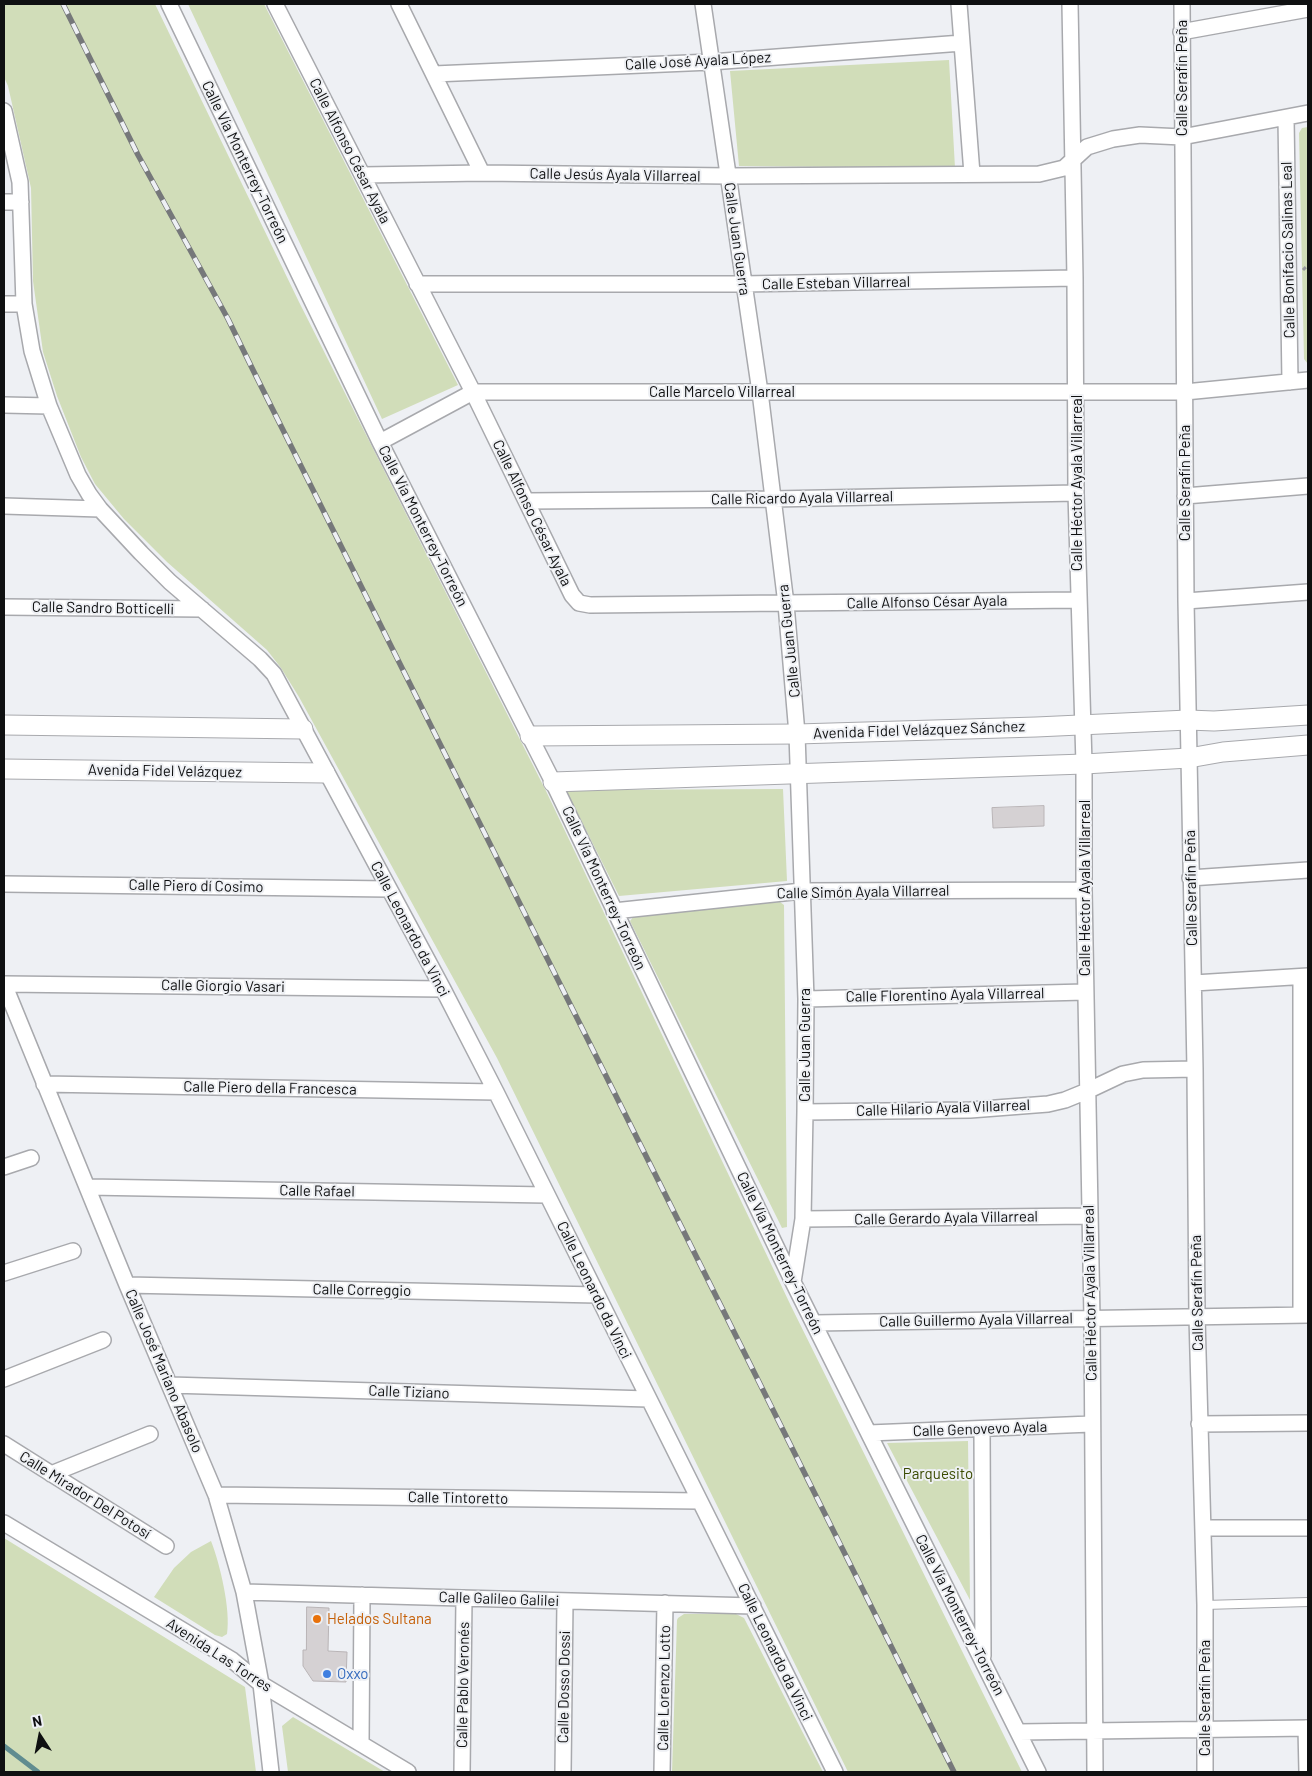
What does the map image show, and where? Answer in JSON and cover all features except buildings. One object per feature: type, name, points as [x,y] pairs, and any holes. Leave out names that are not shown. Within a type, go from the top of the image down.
[{"type":"street","name":"Calle Vía Monterrey-Torreón","points":[[169,4],[380,442],[553,782],[793,1282],[1038,1772]]},
{"type":"street","name":"Calle Alfonso César Ayala","points":[[275,4],[528,501],[572,595],[579,603],[590,605],[786,604],[1078,600]]},
{"type":"street","points":[[399,4],[482,173]]},
{"type":"street","name":"Calle Juan Guerra","points":[[704,4],[760,392],[786,604],[798,734],[806,998],[805,1112],[803,1219],[793,1282]]},
{"type":"street","points":[[959,4],[972,174]]},
{"type":"street","name":"Calle Héctor Ayala Villarreal","points":[[1070,4],[1078,600],[1084,725],[1085,992],[1092,1318],[1095,1772]]},
{"type":"street","name":"Calle Serafín Peña","points":[[1182,4],[1186,601],[1190,878],[1194,983],[1199,1424],[1205,1605],[1205,1772]]},
{"type":"street","points":[[1181,32],[1308,9]]},
{"type":"street","name":"Calle José Ayala López","points":[[434,74],[711,62],[962,43]]},
{"type":"street","name":"Calle Leonardo da Vinci","points":[[4,112],[20,182],[24,304],[32,351],[49,406],[78,475],[100,509],[140,553],[170,582],[260,659],[274,674],[443,989],[496,1092],[835,1772]]},
{"type":"street","name":"Calle Jesús Ayala Villarreal","points":[[363,175],[482,173],[728,176],[1039,174],[1064,168],[1087,147],[1113,139],[1140,135],[1182,137],[1308,113]]},
{"type":"street","name":"Calle Bonifacio Salinas Leal","points":[[1286,118],[1290,382]]},
{"type":"street","points":[[4,202],[21,202]]},
{"type":"street","name":"Calle Esteban Villarreal","points":[[417,284],[743,284],[1075,278]]},
{"type":"street","points":[[4,304],[24,304]]},
{"type":"street","name":"Calle Marcelo Villarreal","points":[[380,442],[473,392],[1185,392],[1308,380]]},
{"type":"street","points":[[4,405],[49,406]]},
{"type":"street","points":[[1186,496],[1308,486]]},
{"type":"street","name":"Calle Ricardo Ayala Villarreal","points":[[528,501],[773,499],[1076,493]]},
{"type":"street","points":[[4,506],[100,509]]},
{"type":"street","points":[[1186,601],[1308,592]]},
{"type":"street","name":"Calle Sandro Botticelli","points":[[4,607],[202,609]]},
{"type":"street","name":"Avenida Fidel Velázquez Sánchez","points":[[530,736],[798,734],[1188,720],[1214,721],[1308,716]]},
{"type":"street","points":[[4,725],[303,729]]},
{"type":"street","points":[[553,782],[1084,764],[1189,758],[1223,752],[1308,745]]},
{"type":"street","name":"Avenida Fidel Velázquez","points":[[4,770],[326,773]]},
{"type":"street","points":[[1190,878],[1308,870]]},
{"type":"street","name":"Calle Piero dí Cosimo","points":[[4,884],[389,889]]},
{"type":"street","name":"Calle Simón Ayala Villarreal","points":[[614,911],[802,891],[1084,890]]},
{"type":"street","points":[[1194,983],[1305,977],[1305,1315]]},
{"type":"street","name":"Calle Giorgio Vasari","points":[[4,984],[443,989]]},
{"type":"street","name":"Calle José Mariano Abasolo","points":[[4,984],[127,1285],[216,1495],[244,1592],[261,1684],[271,1772]]},
{"type":"street","name":"Calle Florentino Ayala Villarreal","points":[[806,998],[1085,992]]},
{"type":"street","name":"Calle Hilario Ayala Villarreal","points":[[805,1112],[970,1110],[1048,1104],[1087,1092],[1123,1074],[1143,1070],[1195,1069]]},
{"type":"street","name":"Calle Piero della Francesca","points":[[44,1084],[496,1092]]},
{"type":"street","points":[[4,1167],[31,1158]]},
{"type":"street","name":"Calle Rafael","points":[[88,1187],[546,1195]]},
{"type":"street","name":"Calle Gerardo Ayala Villarreal","points":[[803,1219],[1090,1216]]},
{"type":"street","points":[[4,1273],[73,1251]]},
{"type":"street","name":"Calle Correggio","points":[[127,1285],[597,1295]]},
{"type":"street","name":"Calle Guillermo Ayala Villarreal","points":[[815,1323],[1305,1315]]},
{"type":"street","points":[[4,1379],[102,1340]]},
{"type":"street","name":"Calle Tiziano","points":[[170,1385],[648,1399]]},
{"type":"street","points":[[1199,1424],[1308,1423]]},
{"type":"street","name":"Calle Genovevo Ayala","points":[[869,1433],[982,1430],[1092,1424]]},
{"type":"street","points":[[982,1430],[984,1661]]},
{"type":"street","points":[[51,1474],[150,1434]]},
{"type":"street","name":"Calle Mirador Del Potosí","points":[[4,1444],[166,1546]]},
{"type":"street","name":"Calle Tintoretto","points":[[216,1495],[700,1501]]},
{"type":"street","name":"Avenida Las Torres","points":[[4,1523],[232,1660],[261,1684],[408,1772]]},
{"type":"street","points":[[1203,1528],[1308,1528]]},
{"type":"street","name":"Calle Galileo Galilei","points":[[244,1592],[753,1606]]},
{"type":"street","points":[[361,1744],[362,1595]]},
{"type":"street","name":"Calle Pablo Veronés","points":[[462,1772],[464,1598]]},
{"type":"street","name":"Calle Dosso Dossi","points":[[562,1772],[565,1601]]},
{"type":"street","name":"Calle Lorenzo Lotto","points":[[662,1772],[665,1603]]},
{"type":"street","points":[[1019,1732],[1307,1728],[1307,1772]]},
{"type":"lane","points":[[1205,1605],[1308,1602]]},
{"type":"green space","points":[[4,4],[155,4],[299,302],[546,791],[791,1306],[1022,1772],[848,1772],[497,1058],[299,697],[267,650],[167,562],[124,519],[95,484],[81,457],[57,396],[43,352],[33,281],[31,188],[8,86],[4,77]]},
{"type":"green space","points":[[188,4],[264,4],[458,385],[382,419]]},
{"type":"green space","points":[[949,60],[955,168],[739,166],[730,71]]},
{"type":"green space","points":[[1308,127],[1308,364],[1304,359],[1299,133],[1302,128]]},
{"type":"green space","points":[[783,789],[787,881],[619,896],[566,790]]},
{"type":"green space","points":[[780,902],[784,905],[787,1227],[782,1228],[630,921],[635,915]]},
{"type":"green space","name":"Parquesito","points":[[968,1441],[970,1600],[887,1443]]},
{"type":"green space","points":[[4,1538],[245,1687],[256,1772],[4,1772]]},
{"type":"green space","points":[[211,1541],[218,1562],[226,1600],[227,1634],[222,1637],[215,1635],[154,1597],[174,1568],[191,1552]]},
{"type":"green space","points":[[684,1614],[736,1614],[744,1618],[823,1772],[672,1772],[677,1620]]},
{"type":"green space","points":[[293,1717],[385,1772],[288,1772],[282,1726]]},
{"type":"waterway","points":[[4,1746],[38,1772]]},
{"type":"railway","points":[[63,4],[138,155],[228,319],[954,1772]]},
{"type":"place","name":"Helados Sultana","points":[[317,1619]]},
{"type":"place","name":"Oxxo","points":[[327,1674]]}]
